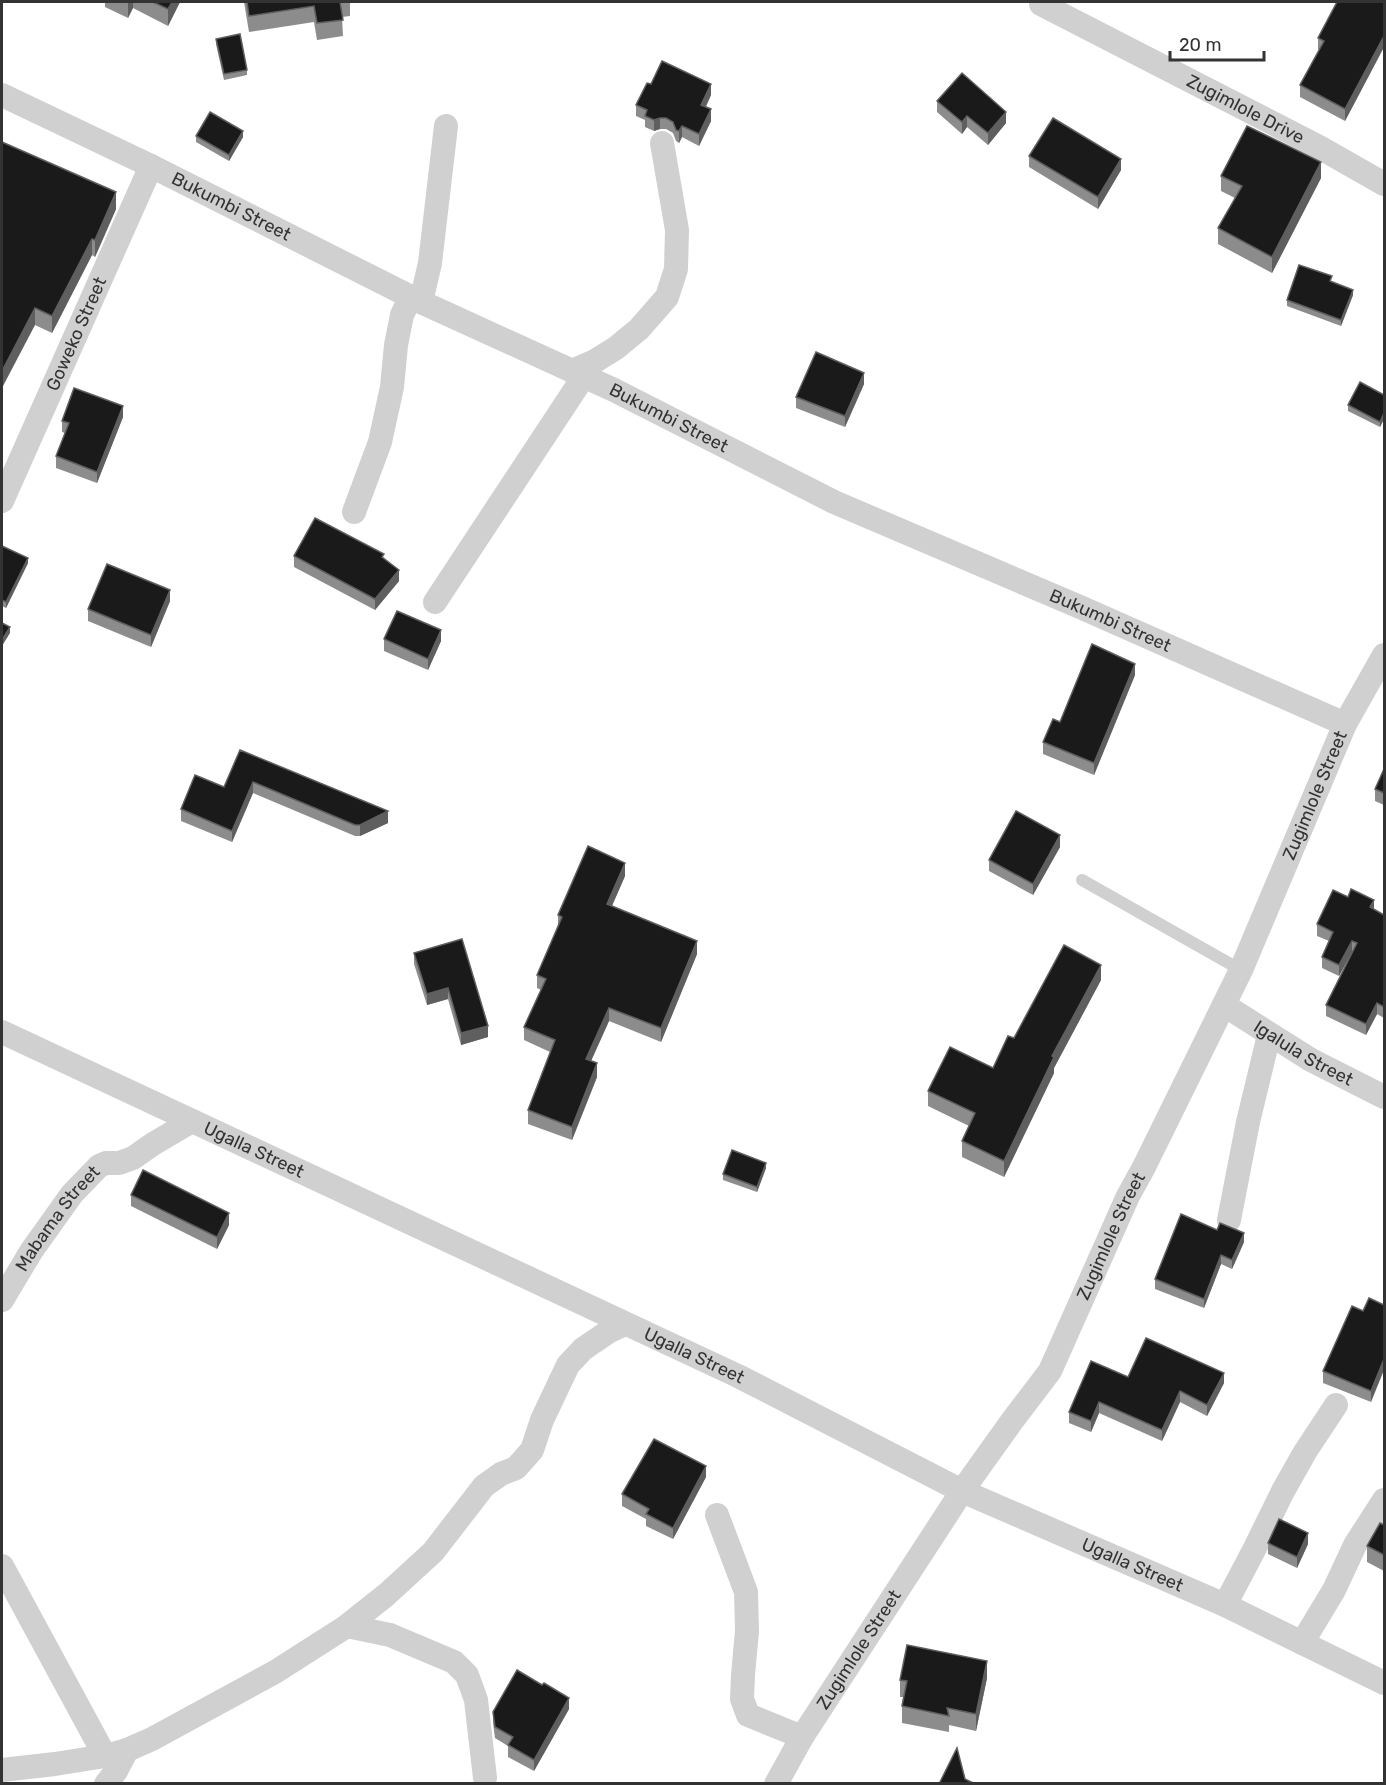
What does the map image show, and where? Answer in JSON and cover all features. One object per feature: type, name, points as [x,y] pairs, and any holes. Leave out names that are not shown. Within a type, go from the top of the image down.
[{"type":"street","name":"Zugimlole Drive","points":[[1041,4],[1319,147],[1384,184]]},
{"type":"street","name":"Bukumbi Street","points":[[2,95],[151,166],[416,299],[578,374],[834,502],[1345,724]]},
{"type":"street","points":[[354,512],[380,442],[392,387],[396,345],[402,315],[416,299],[430,263],[446,126]]},
{"type":"street","points":[[435,602],[578,374],[639,329],[667,297],[676,269],[678,230],[662,143]]},
{"type":"street","name":"Goweko Street","points":[[2,501],[151,166]]},
{"type":"street","name":"Zugimlole Street","points":[[776,1784],[802,1737],[962,1491],[1050,1371],[1128,1196],[1241,970],[1345,724],[1378,685],[1384,655]]},
{"type":"street","name":"Igalula Street","points":[[1224,1005],[1311,1060],[1384,1097]]},
{"type":"street","name":"Ugalla Street","points":[[2,1032],[738,1376],[962,1491],[1225,1605],[1384,1683]]},
{"type":"street","points":[[1229,1220],[1248,1122],[1269,1035]]},
{"type":"street","name":"Mabama Street","points":[[2,1300],[32,1250],[72,1194],[99,1166],[133,1158],[192,1121]]},
{"type":"street","points":[[2,1770],[55,1764],[115,1769],[152,1739],[275,1672],[347,1626],[386,1595],[433,1552],[484,1486],[501,1474],[516,1468],[532,1450],[567,1365],[583,1349],[608,1332],[625,1324]]},
{"type":"street","points":[[1225,1605],[1283,1491],[1336,1405]]},
{"type":"street","points":[[1302,1642],[1334,1590],[1355,1545],[1384,1500]]},
{"type":"street","points":[[717,1515],[746,1592],[747,1630],[742,1699],[748,1715],[802,1737]]},
{"type":"street","points":[[2,1566],[115,1769]]},
{"type":"street","points":[[347,1626],[390,1635],[454,1662],[467,1675],[476,1700],[485,1778]]},
{"type":"lane","points":[[1082,880],[1241,970]]},
{"type":"building","points":[[153,2],[172,2],[168,9]]},
{"type":"building","points":[[247,2],[340,2],[343,20],[317,23],[314,6],[249,16]]},
{"type":"building","points":[[1337,2],[1384,2],[1384,36],[1345,109],[1300,85],[1324,41],[1318,38]]},
{"type":"building","points":[[240,34],[247,70],[224,74],[216,39]]},
{"type":"building","points":[[662,61],[711,84],[701,105],[711,109],[699,134],[682,126],[679,131],[676,130],[673,122],[666,118],[654,120],[645,116],[647,110],[636,105],[647,83],[651,84]]},
{"type":"building","points":[[962,73],[1006,112],[988,133],[967,116],[962,122],[937,101]]},
{"type":"building","points":[[210,112],[243,131],[229,155],[196,136]]},
{"type":"building","points":[[1053,118],[1121,159],[1098,197],[1029,156]]},
{"type":"building","points":[[1247,126],[1321,162],[1272,257],[1218,228],[1242,186],[1221,176]]},
{"type":"building","points":[[2,142],[116,192],[95,240],[92,239],[52,316],[35,308],[2,371]]},
{"type":"building","points":[[1299,265],[1332,276],[1330,281],[1353,290],[1341,320],[1287,300]]},
{"type":"building","points":[[816,352],[864,373],[845,416],[796,397]]},
{"type":"building","points":[[1360,382],[1384,395],[1384,413],[1380,422],[1348,405]]},
{"type":"building","points":[[74,388],[123,406],[97,472],[56,456],[69,423],[62,421]]},
{"type":"building","points":[[315,518],[384,554],[382,557],[399,570],[375,599],[294,556]]},
{"type":"building","points":[[2,546],[28,558],[6,602],[2,600]]},
{"type":"building","points":[[107,564],[170,590],[151,635],[88,609]]},
{"type":"building","points":[[397,611],[441,630],[428,659],[384,639]]},
{"type":"building","points":[[2,623],[10,627],[2,640]]},
{"type":"building","points":[[1092,644],[1135,664],[1094,763],[1043,742],[1053,719],[1060,722]]},
{"type":"building","points":[[240,750],[388,811],[360,825],[355,825],[253,782],[232,831],[181,809],[195,775],[224,787]]},
{"type":"building","points":[[1384,769],[1384,793],[1375,789]]},
{"type":"building","points":[[1016,811],[1060,835],[1033,884],[989,860]]},
{"type":"building","points":[[588,846],[625,863],[607,904],[697,941],[661,1028],[609,1008],[586,1059],[597,1063],[572,1127],[528,1110],[555,1040],[524,1027],[546,979],[537,975],[562,917],[558,915]]},
{"type":"building","points":[[1351,889],[1374,900],[1370,907],[1384,915],[1384,1007],[1377,1003],[1366,1024],[1326,1005],[1357,943],[1352,941],[1339,965],[1322,957],[1333,932],[1317,924],[1333,890],[1348,897]]},
{"type":"building","points":[[462,939],[488,1026],[461,1033],[448,988],[427,994],[414,953]]},
{"type":"building","points":[[1064,945],[1101,965],[1052,1056],[1054,1057],[1004,1161],[962,1141],[975,1113],[928,1091],[950,1047],[993,1068],[1008,1036],[1014,1038]]},
{"type":"building","points":[[732,1150],[766,1163],[757,1187],[723,1174]]},
{"type":"building","points":[[143,1170],[229,1213],[217,1237],[131,1195]]},
{"type":"building","points":[[1181,1214],[1217,1230],[1220,1223],[1244,1233],[1232,1260],[1221,1255],[1204,1299],[1155,1279]]},
{"type":"building","points":[[1369,1298],[1384,1305],[1384,1359],[1371,1391],[1323,1371],[1352,1306],[1363,1311]]},
{"type":"building","points":[[1146,1338],[1224,1373],[1207,1405],[1180,1391],[1162,1430],[1099,1402],[1091,1421],[1069,1412],[1091,1361],[1128,1377]]},
{"type":"building","points":[[654,1439],[706,1466],[673,1528],[646,1514],[649,1509],[622,1494]]},
{"type":"building","points":[[1279,1519],[1308,1533],[1297,1557],[1268,1543]]},
{"type":"building","points":[[1380,1523],[1384,1525],[1384,1555],[1367,1546]]},
{"type":"building","points":[[907,1645],[987,1661],[976,1714],[947,1708],[949,1716],[902,1706],[907,1681],[900,1680]]},
{"type":"building","points":[[517,1670],[569,1698],[534,1760],[508,1745],[513,1737],[495,1727],[493,1712]]},
{"type":"building","points":[[957,1748],[965,1779],[975,1784],[939,1784]]}]
